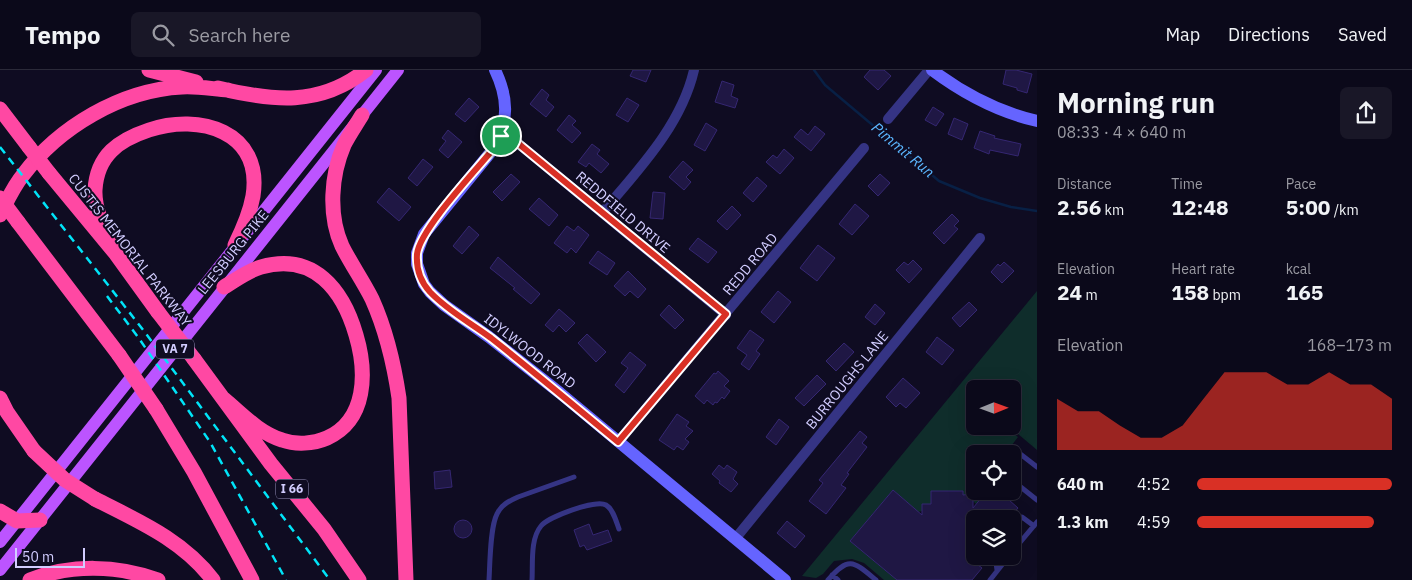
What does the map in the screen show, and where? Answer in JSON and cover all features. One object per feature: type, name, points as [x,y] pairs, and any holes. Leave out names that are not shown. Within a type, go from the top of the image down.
[{"type":"highway","points":[[149,70],[228,90],[272,98],[308,97],[326,93],[343,86],[366,70]]},
{"type":"highway","points":[[0,215],[20,179],[34,162],[64,134],[91,116],[123,100],[169,88],[228,90]]},
{"type":"highway","name":"CUSTIS MEMORIAL PARKWAY","points":[[0,109],[49,173],[116,254],[271,464],[324,530],[359,580]]},
{"type":"highway","points":[[362,115],[344,145],[336,173],[333,210],[341,244],[372,300],[382,324],[396,374],[399,398],[406,580]]},
{"type":"highway","points":[[116,254],[96,203],[96,181],[105,158],[117,144],[128,138],[158,127],[183,123],[208,126],[223,132],[237,142],[248,157],[254,178],[253,195],[248,218],[235,246]]},
{"type":"highway","points":[[0,198],[119,355],[156,409],[194,472],[252,580]]},
{"type":"highway","points":[[224,287],[246,273],[261,267],[282,264],[295,265],[317,274],[332,286],[344,302],[359,345],[363,382],[357,407],[343,428],[322,440],[309,443],[284,441],[271,436],[256,427],[224,399]]},
{"type":"highway","points":[[0,398],[30,445]]},
{"type":"highway","points":[[0,412],[10,426],[65,480],[95,499],[168,538],[190,555],[213,580]]},
{"type":"highway","points":[[0,511],[17,521],[40,520]]},
{"type":"highway","points":[[30,580],[57,572],[88,568],[120,570],[158,580]]},
{"type":"main road","name":"LEESBURG PIKE","points":[[0,542],[376,70]]},
{"type":"main road","name":"LEESBURG PIKE","points":[[0,570],[398,70]]},
{"type":"main road","name":"IDYLWOOD ROAD","points":[[495,70],[505,101],[506,119],[503,131],[495,147],[424,234],[417,253],[420,275],[430,292],[444,305],[489,337],[785,580]]},
{"type":"main road","points":[[930,70],[972,96],[1011,114],[1037,121]]},
{"type":"street","points":[[602,213],[649,156],[669,127],[687,92],[694,70]]},
{"type":"street","points":[[888,118],[930,70]]},
{"type":"street","name":"REDDFIELD DRIVE","points":[[503,131],[726,314]]},
{"type":"street","name":"REDD ROAD","points":[[618,442],[864,148]]},
{"type":"street","name":"BURROUGHS LANE","points":[[735,539],[980,238]]},
{"type":"lane","points":[[1021,455],[1037,467]]},
{"type":"lane","points":[[489,580],[494,522],[502,507],[518,497],[574,477]]},
{"type":"lane","points":[[1021,487],[1037,500]]},
{"type":"lane","points":[[532,580],[536,536],[541,526],[551,519],[592,504],[603,503],[610,509],[618,529]]},
{"type":"lane","points":[[1021,518],[1035,524],[1021,541]]},
{"type":"lane","points":[[828,580],[840,566],[850,563],[858,565],[876,580]]},
{"type":"lane","points":[[997,565],[998,570]]},
{"type":"lane","points":[[990,580],[1002,565]]},
{"type":"lane","points":[[832,575],[838,580]]},
{"type":"green space","points":[[1037,291],[1037,450],[1019,435],[1021,435],[1021,380],[966,380],[966,435],[1015,435],[1018,437],[1012,445],[966,445],[966,495],[963,495],[963,491],[931,491],[931,504],[922,504],[922,511],[918,512],[893,490],[850,541],[897,580],[884,580],[864,563],[852,559],[834,561],[823,574],[816,578],[802,576]]},
{"type":"building","points":[[633,70],[651,70],[646,82],[630,76]]},
{"type":"building","points":[[870,70],[884,70],[891,76],[878,90],[864,77]]},
{"type":"building","points":[[1006,70],[1016,70],[1032,74],[1027,93],[1003,84]]},
{"type":"building","points":[[722,81],[734,85],[731,96],[738,99],[735,108],[715,102]]},
{"type":"building","points":[[542,89],[549,95],[546,100],[554,107],[546,117],[530,104]]},
{"type":"building","points":[[469,98],[479,107],[465,122],[455,114]]},
{"type":"building","points":[[627,98],[639,105],[628,122],[616,115]]},
{"type":"building","points":[[933,107],[944,114],[936,126],[925,120]]},
{"type":"building","points":[[569,115],[576,121],[572,125],[581,133],[572,143],[557,130]]},
{"type":"building","points":[[954,118],[968,124],[962,140],[948,134]]},
{"type":"building","points":[[706,123],[717,130],[705,151],[694,145]]},
{"type":"building","points":[[815,126],[825,134],[811,151],[794,137],[801,129],[808,135]]},
{"type":"building","points":[[448,130],[462,142],[448,158],[439,150],[446,141],[442,138]]},
{"type":"building","points":[[980,131],[995,136],[994,138],[1021,144],[1018,156],[990,150],[989,154],[974,148]]},
{"type":"building","points":[[592,144],[600,150],[597,154],[609,164],[601,173],[589,163],[586,167],[578,162]]},
{"type":"building","points":[[784,149],[794,158],[780,174],[766,162],[773,155],[777,158]]},
{"type":"building","points":[[423,159],[433,167],[417,186],[408,178]]},
{"type":"building","points":[[683,161],[693,170],[686,177],[691,182],[684,190],[669,177]]},
{"type":"building","points":[[511,174],[520,182],[502,201],[493,192]]},
{"type":"building","points":[[880,174],[890,183],[878,196],[868,186]]},
{"type":"building","points":[[757,177],[767,186],[753,202],[743,193]]},
{"type":"building","points":[[389,188],[411,207],[399,221],[377,202]]},
{"type":"building","points":[[653,192],[665,193],[663,219],[650,218]]},
{"type":"building","points":[[539,198],[558,215],[549,226],[529,209]]},
{"type":"building","points":[[855,204],[869,216],[852,235],[839,224]]},
{"type":"building","points":[[732,206],[741,215],[727,230],[717,221]]},
{"type":"building","points":[[952,214],[959,221],[954,226],[958,229],[944,244],[933,233]]},
{"type":"building","points":[[469,226],[479,235],[462,254],[453,246]]},
{"type":"building","points":[[567,226],[574,231],[578,226],[589,235],[576,253],[571,248],[567,253],[554,243]]},
{"type":"building","points":[[698,238],[717,252],[708,263],[689,249]]},
{"type":"building","points":[[818,245],[835,258],[817,281],[800,268]]},
{"type":"building","points":[[598,251],[615,263],[607,275],[589,263]]},
{"type":"building","points":[[498,257],[540,294],[531,304],[490,268]]},
{"type":"building","points":[[913,260],[922,269],[909,283],[896,270],[904,262],[908,265]]},
{"type":"building","points":[[1004,262],[1014,271],[1002,283],[991,272],[998,264],[1000,266]]},
{"type":"building","points":[[628,271],[646,289],[638,298],[630,291],[625,296],[614,286]]},
{"type":"building","points":[[778,291],[791,302],[774,323],[761,312]]},
{"type":"building","points":[[969,302],[977,310],[960,327],[952,318]]},
{"type":"building","points":[[875,304],[885,313],[875,325],[865,317]]},
{"type":"building","points":[[669,305],[684,320],[675,329],[660,315]]},
{"type":"building","points":[[559,309],[575,323],[566,332],[559,325],[553,332],[545,325]]},
{"type":"building","points":[[750,330],[764,340],[756,351],[760,354],[749,370],[741,364],[747,355],[737,348]]},
{"type":"building","points":[[587,334],[606,352],[596,362],[578,343]]},
{"type":"building","points":[[937,337],[954,350],[942,365],[926,352]]},
{"type":"building","points":[[844,343],[854,352],[836,371],[826,361]]},
{"type":"building","points":[[630,352],[646,365],[624,393],[615,385],[628,368],[621,363]]},
{"type":"building","points":[[718,371],[729,381],[724,386],[730,391],[724,399],[722,397],[713,405],[707,400],[704,404],[695,396],[714,373],[716,374]]},
{"type":"building","points":[[817,375],[826,384],[804,406],[795,398]]},
{"type":"building","points":[[903,378],[920,393],[906,408],[900,403],[896,407],[886,397]]},
{"type":"building","points":[[677,414],[689,422],[686,426],[693,431],[685,439],[689,442],[683,450],[677,446],[674,450],[659,440]]},
{"type":"building","points":[[779,419],[789,427],[776,445],[766,437]]},
{"type":"building","points":[[860,431],[867,437],[862,443],[867,447],[847,473],[849,474],[841,485],[846,488],[826,514],[809,501],[823,483],[819,480]]},
{"type":"building","points":[[719,465],[724,469],[727,465],[737,472],[733,479],[738,484],[731,492],[719,483],[720,481],[712,474]]},
{"type":"building","points":[[450,470],[452,487],[435,489],[434,472]]},
{"type":"building","points":[[893,490],[922,515],[922,504],[931,504],[931,491],[963,491],[963,495],[966,495],[966,500],[973,500],[973,508],[980,500],[1009,500],[1018,508],[1016,510],[966,510],[966,565],[978,565],[982,568],[972,580],[897,580],[850,541]]},
{"type":"building","points":[[463,520],[469,523],[472,529],[469,535],[463,538],[457,535],[454,529],[457,523]]},
{"type":"building","points":[[787,521],[805,536],[795,548],[777,533]]},
{"type":"building","points":[[589,524],[593,535],[608,530],[612,541],[587,550],[584,545],[580,547],[574,530]]},
{"type":"waterway","name":"Pimmit Run","points":[[814,70],[825,85],[939,181],[980,198],[1011,207],[1037,211]]},
{"type":"railway","points":[[0,147],[144,331],[330,580]]},
{"type":"railway","points":[[107,296],[138,337],[210,442],[286,580]]},
{"type":"route","points":[[503,131],[726,314],[618,442],[489,337],[444,305],[430,292],[420,275],[417,253],[424,234],[495,147],[501,136],[503,131]]}]
